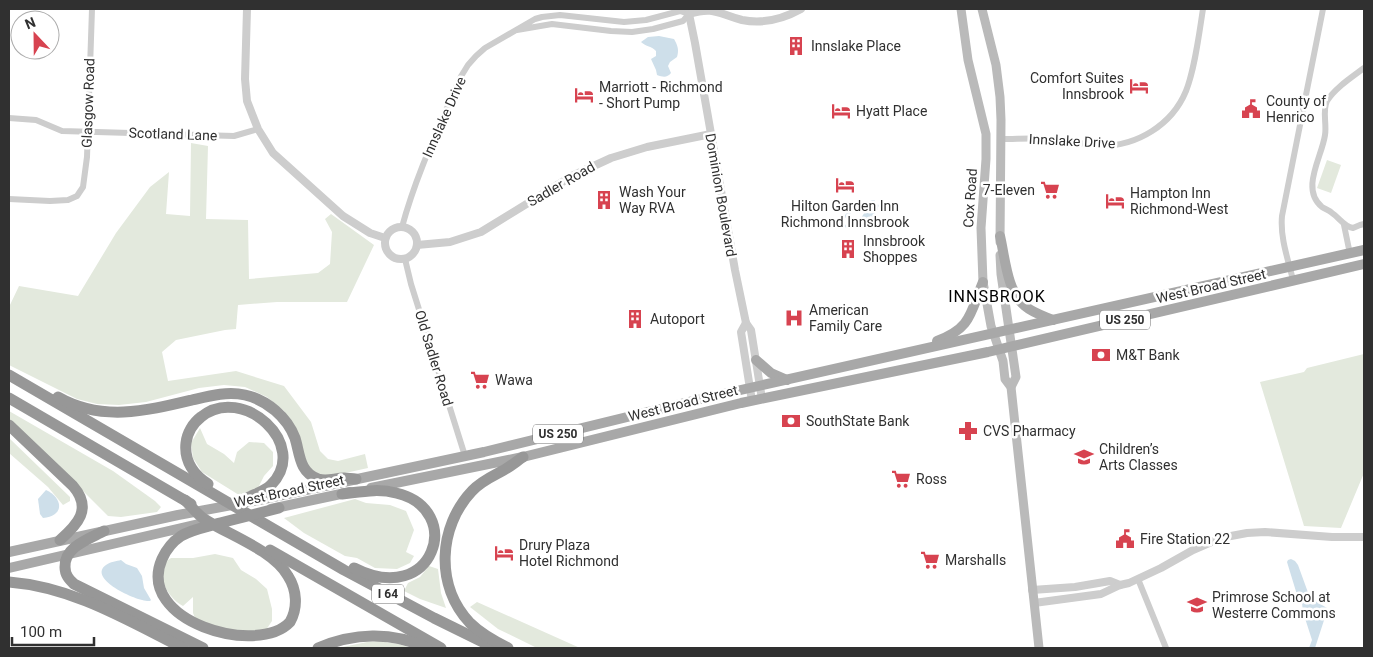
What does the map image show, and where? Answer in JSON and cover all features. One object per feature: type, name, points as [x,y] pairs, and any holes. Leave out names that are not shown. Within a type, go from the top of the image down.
[{"type":"highway","points":[[9,375],[42,388],[67,402],[106,412],[142,412],[217,394],[244,394],[273,408],[288,424],[295,438],[303,466],[311,476],[321,480],[356,479]]},
{"type":"highway","name":"I 64","points":[[9,375],[371,585],[495,648]]},
{"type":"highway","name":"I 64","points":[[9,398],[185,500],[253,544],[441,648]]},
{"type":"highway","points":[[238,504],[250,496],[267,489],[273,483],[280,470],[282,456],[274,431],[260,417],[243,410],[223,408],[208,412],[195,423],[187,438],[187,456],[192,470],[200,479],[207,484],[248,508],[262,523]]},
{"type":"highway","points":[[9,425],[73,486],[81,498],[82,510],[79,519],[60,540]]},
{"type":"highway","points":[[508,648],[481,633],[462,613],[453,597],[448,581],[445,555],[450,529],[465,499],[483,481],[523,457]]},
{"type":"highway","points":[[299,544],[330,556],[363,573],[378,577],[396,578],[408,575],[425,563],[433,546],[433,527],[429,516],[418,503],[403,494],[384,491],[342,494]]},
{"type":"highway","points":[[253,544],[285,572],[294,589],[296,605],[288,626],[264,644],[239,646],[206,638],[189,628],[169,607],[160,590],[158,578],[160,563],[164,554],[172,544],[187,533],[278,508]]},
{"type":"highway","points":[[104,531],[74,548],[68,554],[65,561],[65,571],[68,577],[74,584],[203,648]]},
{"type":"highway","points":[[9,582],[45,587],[95,604],[183,648]]},
{"type":"highway","points":[[318,648],[340,640],[372,636],[403,639],[427,648]]},
{"type":"main road","name":"Cox Road","points":[[961,9],[967,52],[986,139],[980,240],[983,282],[993,334],[1002,361],[1005,379],[1011,387],[1039,648]]},
{"type":"main road","name":"Cox Road","points":[[982,9],[996,65],[999,88],[1002,156],[1001,274],[1016,377],[1011,387]]},
{"type":"main road","points":[[984,127],[1001,139]]},
{"type":"main road","points":[[986,139],[991,139],[1002,156]]},
{"type":"main road","points":[[1000,236],[1015,295],[1029,310],[1053,320]]},
{"type":"main road","name":"West Broad Street","points":[[9,552],[464,456],[755,387],[1364,250]]},
{"type":"main road","name":"West Broad Street","points":[[9,568],[194,524],[523,457],[757,400],[999,350],[1364,264]]},
{"type":"main road","points":[[926,349],[937,341],[954,334],[961,328],[971,313],[983,282]]},
{"type":"main road","points":[[756,360],[771,373],[787,380]]},
{"type":"street","name":"Glasgow Road","points":[[9,199],[68,200],[77,196],[82,191],[85,180],[92,9]]},
{"type":"street","points":[[247,9],[245,79],[247,101],[258,129],[273,153],[343,216],[370,233],[385,238]]},
{"type":"street","name":"Innslake Drive","points":[[402,227],[418,175],[466,69],[485,48],[535,19],[560,15],[624,22],[646,20],[680,11],[710,10],[744,20],[764,21],[785,16],[802,9]]},
{"type":"street","name":"Innslake Drive","points":[[1001,139],[1052,139],[1111,146],[1129,142],[1155,129],[1173,113],[1185,94],[1190,78],[1203,9]]},
{"type":"street","points":[[1293,280],[1282,236],[1282,216],[1323,9]]},
{"type":"street","name":"Innslake Drive","points":[[516,30],[552,24],[611,31],[638,31],[683,20],[688,11]]},
{"type":"street","name":"Dominion Boulevard","points":[[688,11],[731,249],[746,322],[751,330],[756,360],[755,387]]},
{"type":"street","points":[[1350,254],[1344,225],[1337,216],[1323,208],[1317,200],[1312,180],[1325,138],[1327,102],[1339,87],[1364,68]]},
{"type":"street","name":"Scotland Lane","points":[[9,118],[36,120],[62,131],[234,136],[258,129]]},
{"type":"street","name":"Sadler Road","points":[[417,244],[450,242],[481,232],[572,176],[611,158],[647,147],[711,134]]},
{"type":"street","points":[[1344,225],[1353,228],[1364,224]]},
{"type":"street","points":[[402,227],[413,232],[417,244],[413,254],[405,259],[399,259],[390,255],[385,247],[385,238],[388,232],[402,227]]},
{"type":"street","name":"Old Sadler Road","points":[[405,259],[464,456]]},
{"type":"street","name":"Dominion Boulevard","points":[[746,322],[741,332],[757,400]]},
{"type":"street","points":[[1034,603],[1101,594],[1138,579],[1193,550],[1231,536],[1265,532],[1332,537],[1364,537]]},
{"type":"street","points":[[1138,579],[1166,648]]},
{"type":"street","points":[[1032,590],[1110,582],[1120,585]]},
{"type":"shaded area","points":[[191,143],[208,146],[206,219],[248,220],[249,279],[318,273],[330,264],[332,232],[325,219],[331,214],[374,245],[347,302],[277,302],[238,305],[236,329],[176,340],[162,352],[168,381],[236,371],[284,386],[311,422],[320,451],[328,459],[338,461],[365,454],[368,468],[336,475],[322,475],[310,470],[304,461],[296,429],[284,411],[267,397],[245,387],[224,385],[199,388],[146,402],[119,405],[97,404],[77,399],[9,365],[9,307],[19,286],[78,296],[116,233],[150,187],[169,172],[166,214],[190,216]]},
{"type":"shaded area","points":[[1327,160],[1341,165],[1331,193],[1317,188]]},
{"type":"shaded area","points":[[1364,354],[1364,473],[1341,528],[1304,526],[1260,382],[1304,372],[1307,368]]},
{"type":"shaded area","points":[[9,411],[113,471],[161,507],[157,512],[121,517],[108,516],[9,419]]},
{"type":"shaded area","points":[[200,428],[207,444],[224,454],[234,463],[237,452],[249,442],[264,443],[273,452],[273,466],[264,476],[258,488],[239,495],[202,472],[193,458],[191,443]]},
{"type":"shaded area","points":[[9,438],[70,497],[70,501],[63,505],[48,487],[9,453]]},
{"type":"shaded area","points":[[355,499],[366,503],[390,505],[406,511],[414,530],[406,552],[414,556],[410,563],[397,569],[375,568],[357,558],[345,556],[304,533],[284,518]]},
{"type":"shaded area","points":[[215,554],[233,558],[241,570],[256,579],[267,589],[272,609],[272,621],[266,630],[249,638],[197,623],[193,613],[193,597],[183,606],[176,602],[167,591],[163,577],[165,562],[171,558],[193,558]]},
{"type":"shaded area","points":[[429,566],[438,569],[441,593],[446,608],[404,591],[408,583],[420,577]]},
{"type":"shaded area","points":[[477,602],[580,648],[537,648],[498,629],[470,607]]},
{"type":"shaded area","points":[[379,641],[412,648],[338,648],[367,642]]},
{"type":"water","points":[[659,36],[674,39],[678,48],[677,57],[668,66],[671,73],[665,77],[657,75],[651,59],[656,56],[656,51],[641,42],[648,37]]},
{"type":"water","points":[[875,200],[873,204],[881,205],[878,207],[878,210],[874,211],[877,224],[871,215],[869,220],[856,221],[853,226],[847,228],[845,227],[844,223],[847,227],[851,226],[854,217],[861,218],[865,212],[855,207],[850,215],[842,221],[854,206],[858,205],[861,208]]},
{"type":"water","points":[[46,490],[56,497],[59,506],[55,514],[43,518],[40,514],[38,499]]},
{"type":"water","points":[[1291,559],[1298,565],[1310,598],[1327,608],[1315,648],[1309,648],[1312,640],[1302,603],[1298,598],[1287,562]]},
{"type":"water","points":[[121,560],[137,568],[142,576],[144,588],[150,601],[144,601],[126,594],[108,583],[103,577],[102,571],[106,565]]},
{"type":"place","name":"Innslake Place","points":[[796,46]]},
{"type":"place","name":"Comfort Suites Innsbrook","points":[[1139,86]]},
{"type":"place","name":"Marriott - Richmond - Short Pump","points":[[584,95]]},
{"type":"place","name":"County of Henrico","points":[[1251,109]]},
{"type":"place","name":"Hyatt Place","points":[[841,111]]},
{"type":"place","name":"Hilton Garden Inn Richmond Innsbrook","points":[[845,185]]},
{"type":"place","name":"7-Eleven","points":[[1050,190]]},
{"type":"place","name":"Wash Your Way RVA","points":[[604,200]]},
{"type":"place","name":"Hampton Inn Richmond-West","points":[[1115,201]]},
{"type":"place","name":"Innsbrook Shoppes","points":[[848,249]]},
{"type":"place","name":"American Family Care","points":[[794,318]]},
{"type":"place","name":"Autoport","points":[[635,319]]},
{"type":"place","name":"M&T Bank","points":[[1101,355]]},
{"type":"place","name":"Wawa","points":[[480,380]]},
{"type":"place","name":"SouthState Bank","points":[[791,421]]},
{"type":"place","name":"CVS Pharmacy","points":[[968,431]]},
{"type":"place","name":"Children’s Arts Classes","points":[[1084,457]]},
{"type":"place","name":"Ross","points":[[901,479]]},
{"type":"place","name":"Fire Station 22","points":[[1125,539]]},
{"type":"place","name":"Drury Plaza Hotel Richmond","points":[[504,553]]},
{"type":"place","name":"Marshalls","points":[[930,560]]},
{"type":"place","name":"Primrose School at Westerre Commons","points":[[1197,605]]},
{"type":"district","name":"INNSBROOK","points":[[997,296]]}]
